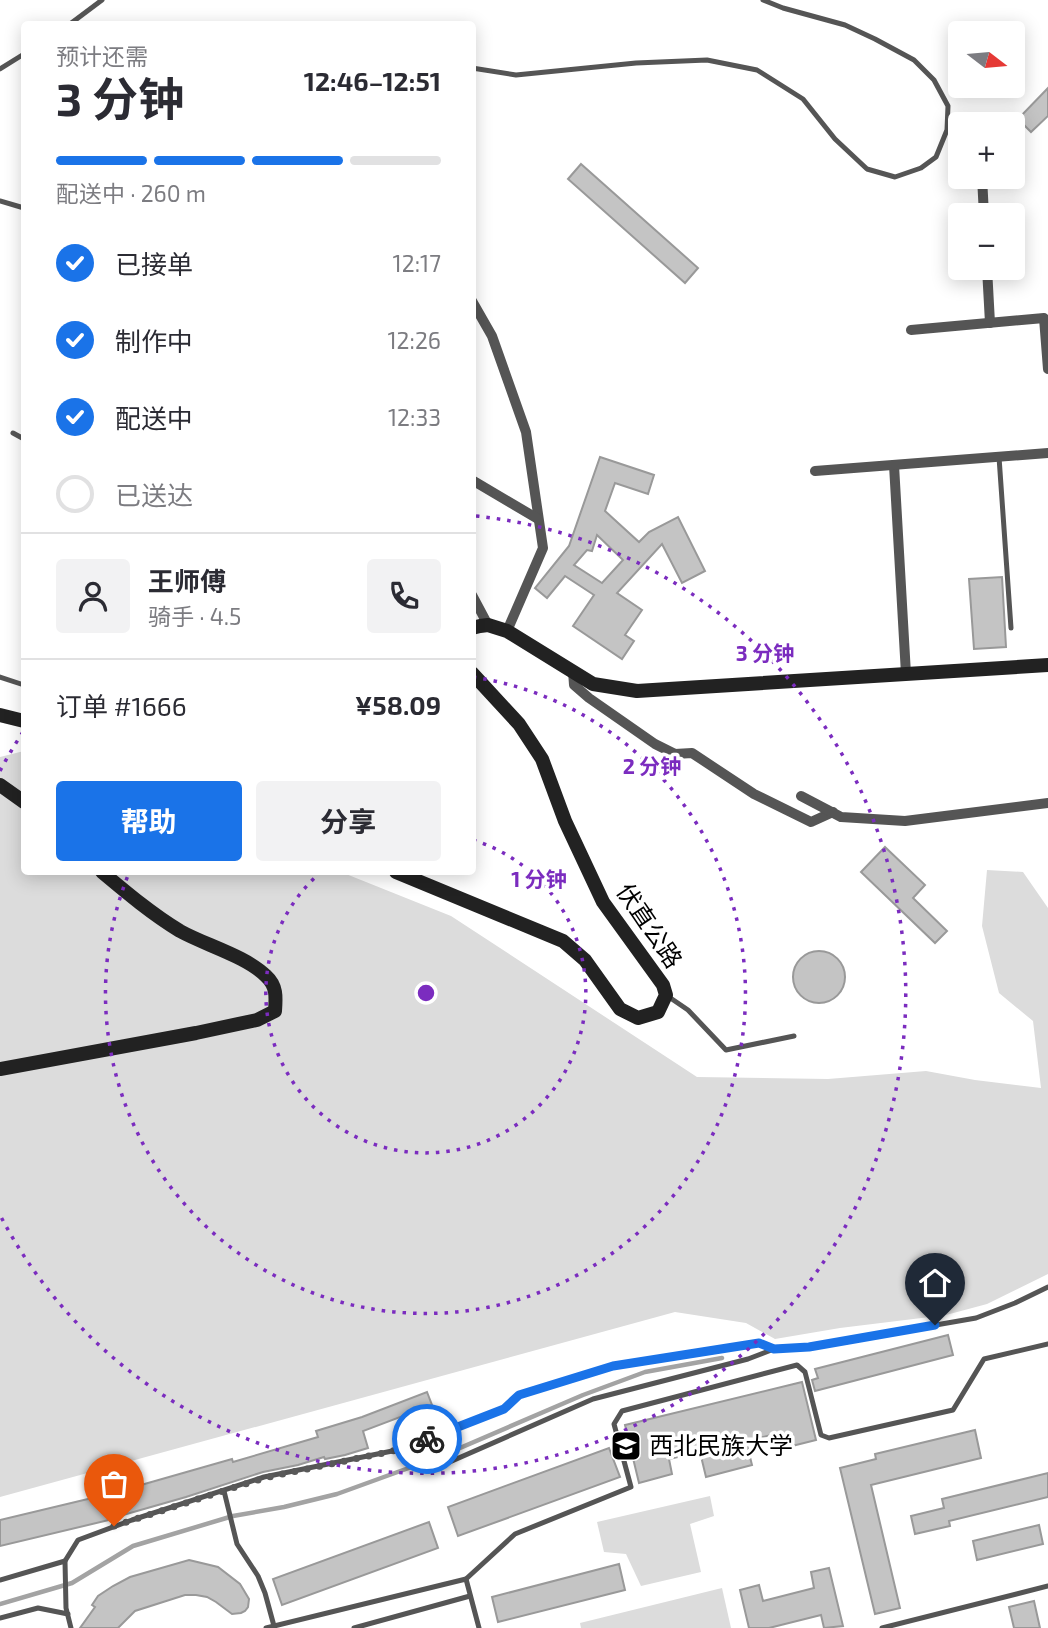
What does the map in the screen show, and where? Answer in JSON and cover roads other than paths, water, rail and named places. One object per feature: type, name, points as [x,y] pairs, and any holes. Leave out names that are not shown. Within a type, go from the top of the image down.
[{"type":"main road","points":[[476,627],[488,625],[507,631],[593,684],[637,691],[1048,665]]},
{"type":"main road","name":"伏直公路","points":[[404,875],[563,941],[585,960],[620,1009],[638,1018],[658,1012],[666,995],[663,985],[603,902],[565,821],[542,759],[519,724],[476,677]]},
{"type":"main road","points":[[0,716],[21,720]]},
{"type":"main road","points":[[0,785],[21,800]]},
{"type":"main road","points":[[0,1069],[197,1033],[257,1020],[275,1011],[277,991],[267,976],[248,963],[180,930],[106,875]]},
{"type":"street","points":[[987,280],[989,323]]},
{"type":"street","points":[[476,308],[492,336],[526,432],[543,548],[507,631]]},
{"type":"street","points":[[911,330],[1046,318],[1048,369]]},
{"type":"street","points":[[815,471],[1048,453]]},
{"type":"street","points":[[894,465],[906,674]]},
{"type":"street","points":[[476,482],[538,519]]},
{"type":"street","points":[[476,604],[488,625]]},
{"type":"street","points":[[573,671],[574,685],[655,744],[675,754],[692,753],[754,794],[811,822],[833,812]]},
{"type":"street","points":[[801,796],[841,817],[905,821],[1048,803]]},
{"type":"lane","points":[[74,21],[102,0]]},
{"type":"lane","points":[[476,69],[516,75],[636,63],[707,60],[757,70],[803,99],[835,139],[867,169],[895,177],[921,168],[936,157],[947,130],[948,106],[934,80],[914,60],[845,25],[763,0]]},
{"type":"lane","points":[[0,69],[21,56]]},
{"type":"lane","points":[[0,201],[21,207]]},
{"type":"lane","points":[[13,433],[21,437]]},
{"type":"lane","points":[[999,457],[1011,628]]},
{"type":"lane","points":[[0,677],[21,684]]},
{"type":"lane","points":[[666,995],[688,1010],[726,1050],[794,1036]]},
{"type":"lane","points":[[429,1471],[593,1399],[748,1359],[774,1349],[809,1347],[976,1318],[1048,1287]]},
{"type":"lane","points":[[71,1628],[67,1611],[65,1561],[78,1539],[264,1478],[407,1448],[504,1409],[519,1395],[613,1366],[759,1343],[774,1349]]},
{"type":"lane","points":[[266,1628],[466,1579],[515,1534],[631,1487],[614,1424],[622,1411],[797,1365],[805,1372],[821,1435],[829,1437],[953,1410],[984,1359],[1048,1344]]},
{"type":"lane","points":[[224,1491],[237,1544],[258,1576],[274,1626]]},
{"type":"lane","points":[[0,1580],[65,1561]]},
{"type":"lane","points":[[466,1579],[479,1628]]},
{"type":"lane","points":[[882,1628],[1048,1586]]},
{"type":"lane","points":[[354,1628],[470,1596]]},
{"type":"lane","points":[[0,1618],[38,1608],[67,1611]]},
{"type":"waterway","points":[[0,1604],[72,1583],[133,1546],[233,1516],[337,1494],[439,1457],[583,1395],[645,1372],[722,1358]]},
{"type":"place","name":"西北民族大学","points":[[626,1446]]}]
